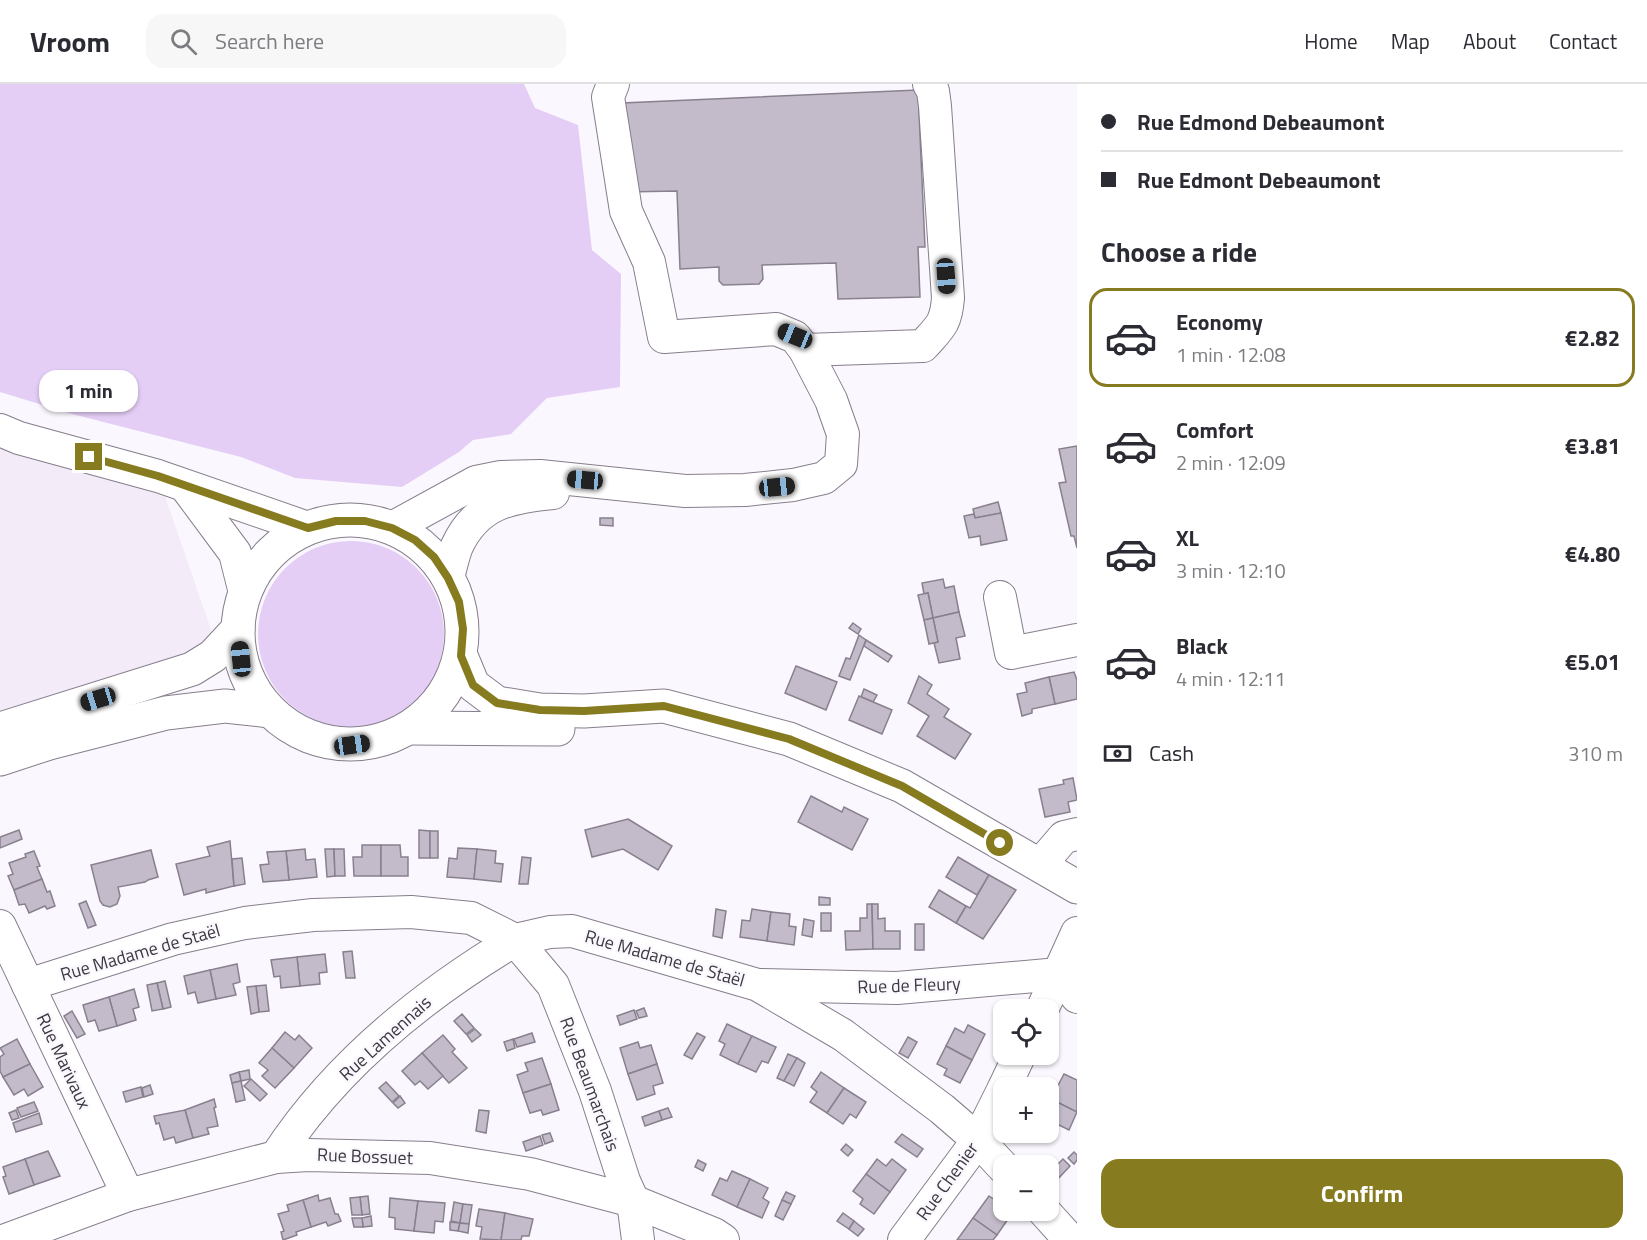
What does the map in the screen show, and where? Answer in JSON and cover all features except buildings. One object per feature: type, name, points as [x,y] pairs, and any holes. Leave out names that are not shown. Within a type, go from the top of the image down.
[{"type":"main road","points":[[336,521],[365,521],[392,528],[415,540],[434,557],[448,578],[459,602],[463,629],[461,656],[450,684],[433,709],[410,728],[382,740],[352,745],[322,741],[294,729],[270,711],[252,687],[241,659],[238,629],[245,593],[255,572],[270,554],[288,539],[308,528],[336,521]]},
{"type":"main road","points":[[0,729],[192,669],[213,656],[238,629]]},
{"type":"main road","points":[[461,656],[473,685],[497,703],[540,710],[584,711],[664,706],[789,739],[902,786],[1077,887]]},
{"type":"main road","points":[[0,759],[49,743],[166,713],[225,706],[270,711]]},
{"type":"main road","points":[[410,728],[561,729],[711,718]]},
{"type":"street","points":[[448,578],[457,547],[470,526],[495,504],[519,496],[660,489],[745,490],[793,485],[824,478],[841,464],[843,434],[831,400],[805,350],[795,336],[776,329],[664,337],[649,262],[626,211],[608,97],[613,84]]},
{"type":"street","points":[[805,350],[923,346],[943,324],[948,298],[933,91],[929,84]]},
{"type":"street","points":[[0,430],[20,438],[158,476],[308,528]]},
{"type":"street","points":[[392,528],[476,482],[501,477],[540,476],[660,489]]},
{"type":"street","points":[[186,487],[235,554],[245,593]]},
{"type":"street","points":[[1000,597],[1011,653],[1077,640]]},
{"type":"street","points":[[1040,865],[1064,837],[1077,834]]},
{"type":"street","name":"Rue Madame de Staël","points":[[28,985],[173,939],[245,923],[313,915],[411,912],[471,918],[515,940],[550,932],[572,931],[758,985],[843,1035],[942,1109],[993,1156]]},
{"type":"street","name":"Rue Marivaux","points":[[0,926],[128,1195]]},
{"type":"street","points":[[1054,999],[1068,986],[1077,933]]},
{"type":"street","name":"Rue Lamennais","points":[[276,1157],[298,1124],[349,1067],[398,1022],[479,962],[515,940]]},
{"type":"street","name":"Rue Beaumarchais","points":[[515,940],[553,985],[595,1091],[624,1181],[633,1201],[638,1240]]},
{"type":"street","name":"Rue de Fleury","points":[[758,985],[897,988],[1068,986]]},
{"type":"street","name":"Rue Chenier","points":[[904,1240],[978,1140],[993,1110]]},
{"type":"street","name":"Rue Bossuet","points":[[6,1240],[128,1195],[276,1157],[308,1155],[430,1158],[530,1173],[633,1201],[714,1234],[723,1240]]},
{"type":"street","points":[[1053,1221],[1070,1240]]},
{"type":"shaded area","points":[[0,84],[524,84],[535,108],[578,125],[592,250],[621,274],[620,387],[547,398],[511,434],[473,440],[459,452],[402,487],[295,478],[241,457],[72,414],[0,392]]},
{"type":"shaded area","points":[[0,447],[158,476],[218,650],[0,710]]},
{"type":"shaded area","points":[[351,541],[387,548],[417,568],[437,598],[444,634],[437,670],[417,700],[387,720],[351,727],[315,720],[285,700],[265,670],[258,634],[265,598],[285,568],[315,548]]},
{"type":"route","points":[[89,457],[158,476],[308,528],[336,521],[365,521],[392,528],[415,540],[434,557],[448,578],[459,602],[463,629],[461,656],[473,685],[497,703],[540,710],[584,711],[664,706],[789,739],[902,786],[1000,843]]}]
